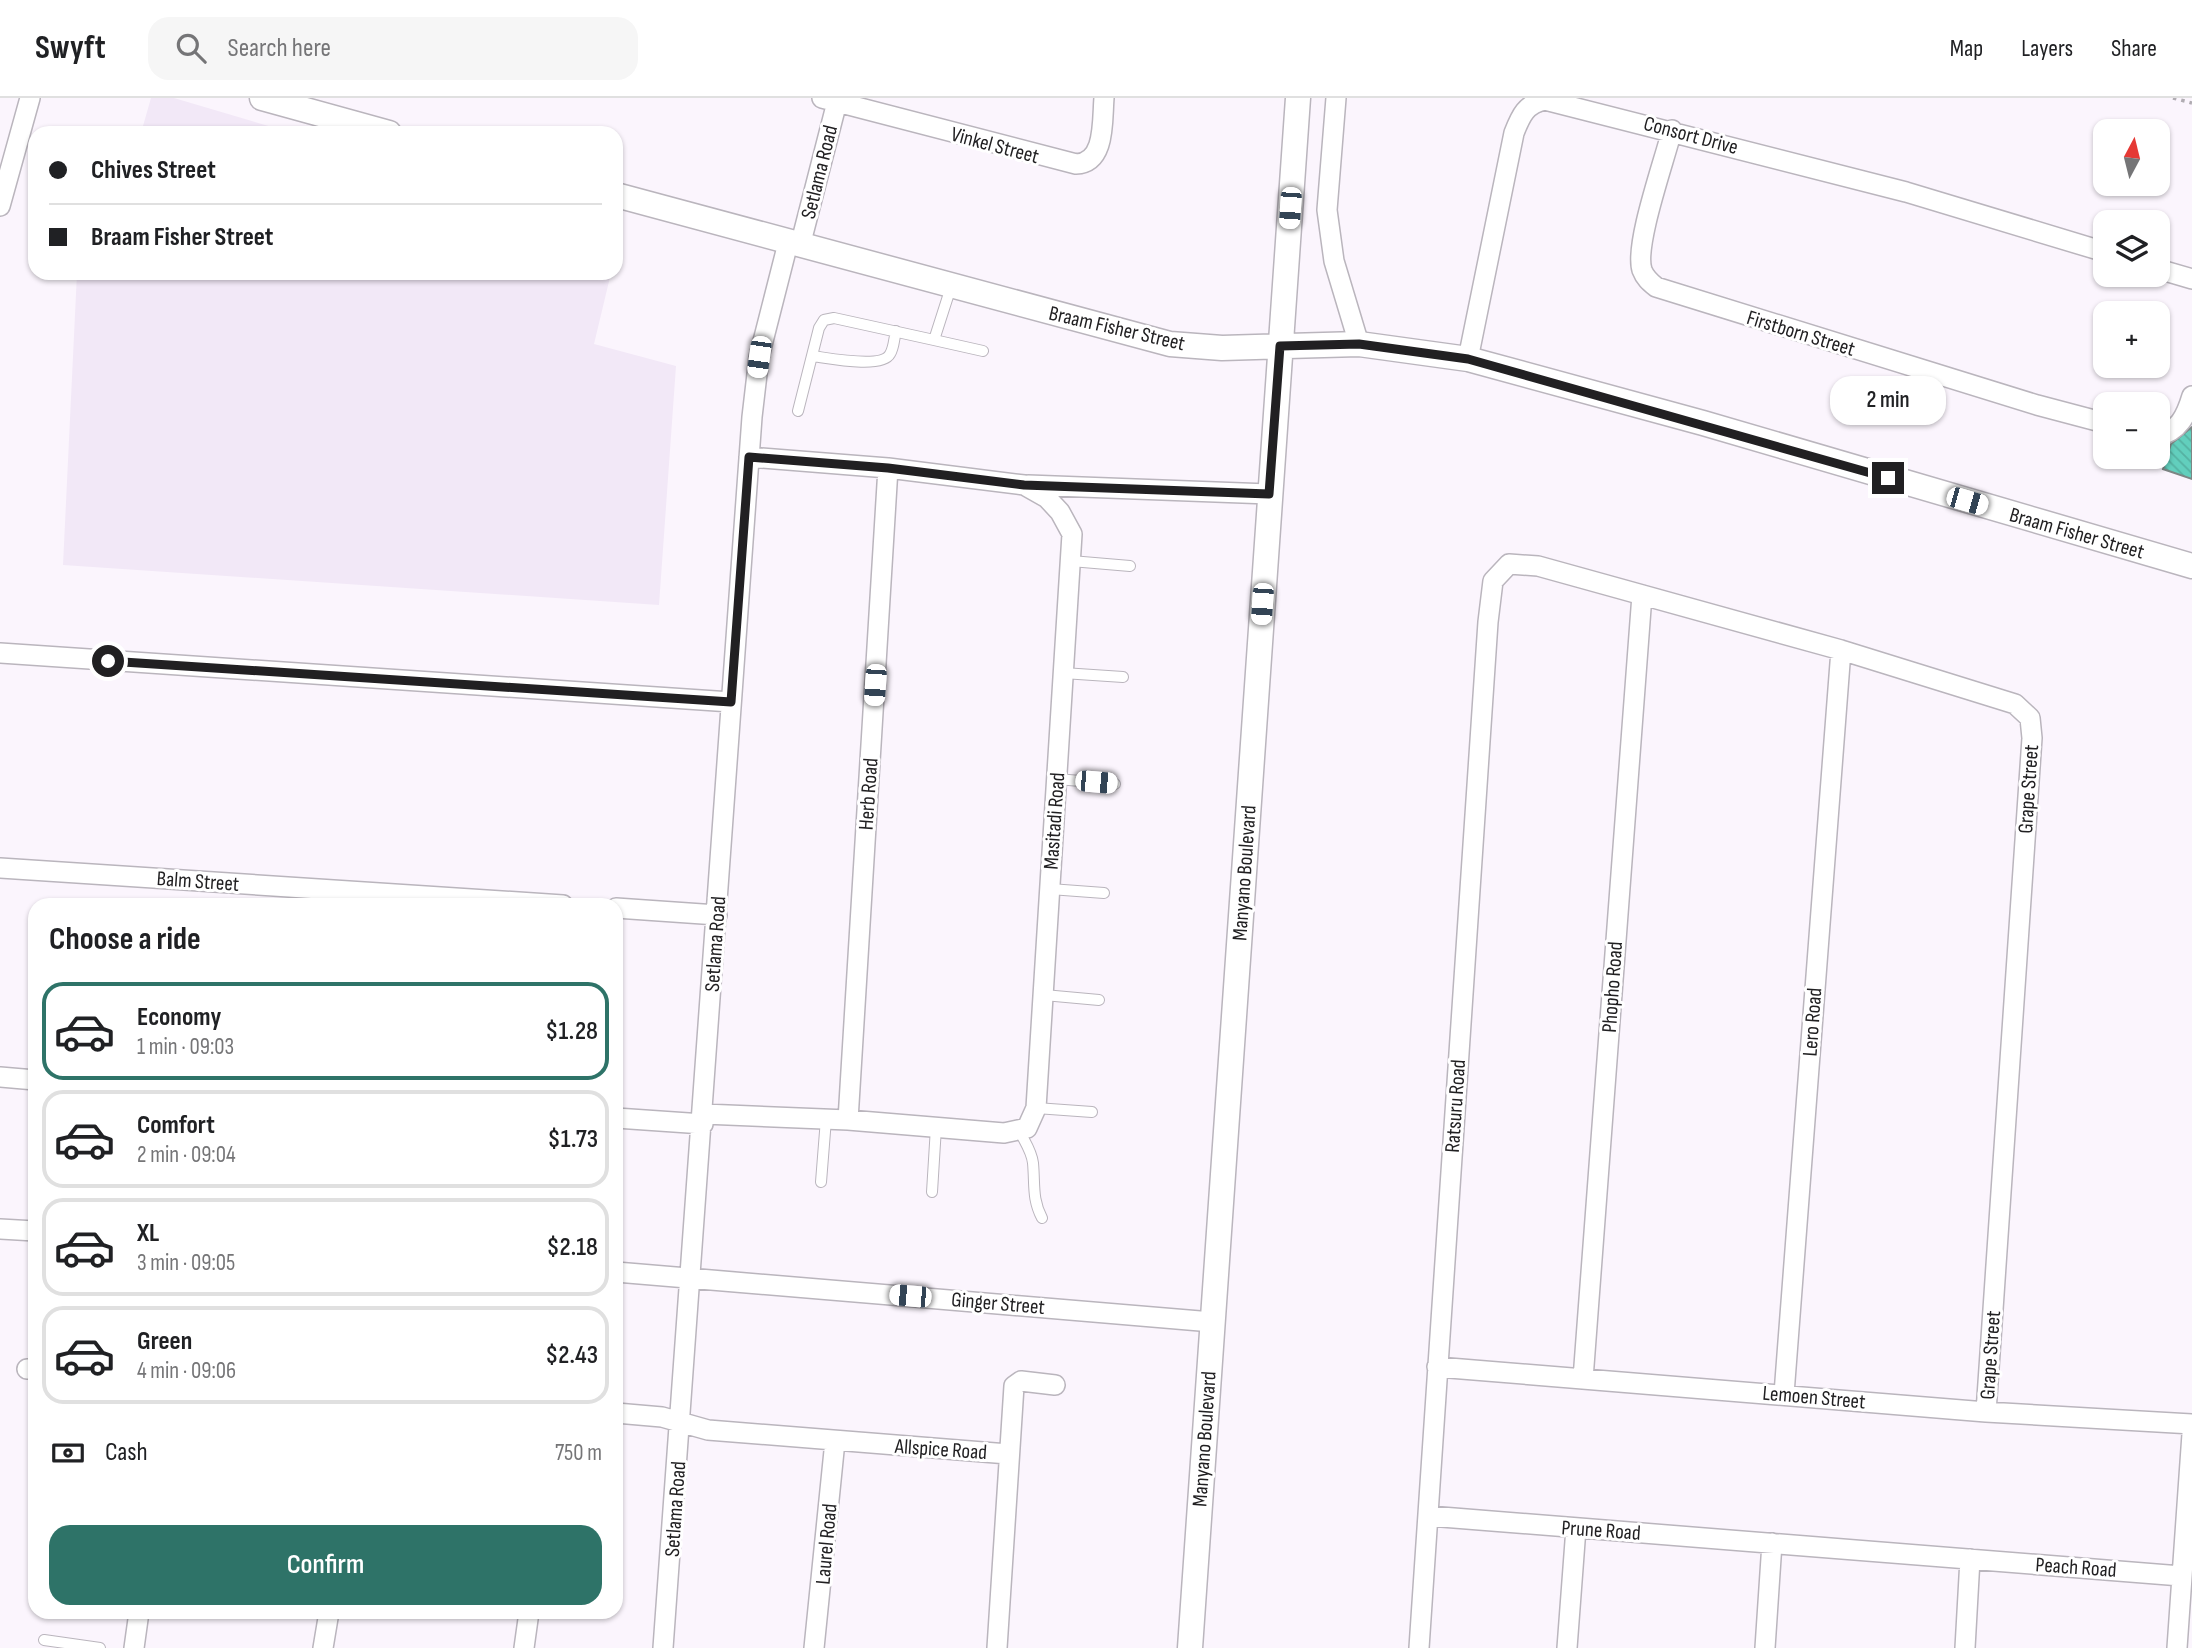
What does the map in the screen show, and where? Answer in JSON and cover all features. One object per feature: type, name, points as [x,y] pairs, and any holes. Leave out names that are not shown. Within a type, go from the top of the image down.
[{"type":"street","points":[[0,206],[30,98]]},
{"type":"street","points":[[262,98],[364,126]]},
{"type":"street","name":"Vinkel Street","points":[[832,99],[1076,164],[1085,164],[1093,158],[1098,149],[1104,98]]},
{"type":"street","name":"Manyano Boulevard","points":[[1189,1648],[1298,98]]},
{"type":"street","points":[[1336,98],[1327,210],[1337,272],[1359,344]]},
{"type":"street","name":"Setlama Road","points":[[663,1648],[749,457],[759,357],[794,244],[832,99]]},
{"type":"street","name":"Consort Drive","points":[[1468,359],[1514,133],[1525,110],[1534,103],[1559,101],[1672,130],[1906,192],[2093,248]]},
{"type":"street","name":"Firstborn Street","points":[[1672,130],[1642,248],[1642,270],[1647,280],[1656,286],[2093,421]]},
{"type":"street","name":"Braam Fisher Street","points":[[623,197],[1170,344],[1222,348],[1359,344],[1468,359],[1703,423],[2192,566]]},
{"type":"street","points":[[2170,273],[2192,279]]},
{"type":"street","points":[[2170,432],[2180,424],[2192,396]]},
{"type":"street","name":"Masitadi Road","points":[[749,457],[888,468],[1024,485],[1046,498],[1060,512],[1072,534],[1036,1108],[1032,1122],[1020,1132]]},
{"type":"street","name":"Herb Road","points":[[848,1120],[888,468]]},
{"type":"street","points":[[1024,485],[1269,494]]},
{"type":"street","name":"Grape Street","points":[[1503,567],[1518,563],[1538,566],[1841,650],[2015,704],[2030,718],[2032,738],[1986,1412]]},
{"type":"street","name":"Ratsuru Road","points":[[1419,1648],[1489,607],[1493,581],[1503,567]]},
{"type":"street","name":"Phopho Road","points":[[1583,1378],[1642,595]]},
{"type":"street","name":"Lero Road","points":[[1784,1394],[1841,650]]},
{"type":"street","points":[[0,653],[731,702]]},
{"type":"street","name":"Balm Street","points":[[0,868],[457,898]]},
{"type":"street","points":[[623,908],[717,915]]},
{"type":"street","points":[[0,1077],[28,1079]]},
{"type":"street","points":[[623,1118],[826,1119],[1020,1132]]},
{"type":"street","points":[[0,1229],[28,1231]]},
{"type":"street","name":"Ginger Street","points":[[623,1272],[1212,1322]]},
{"type":"street","name":"Lemoen Street","points":[[1437,1367],[1986,1412],[2192,1424]]},
{"type":"street","points":[[1008,1454],[1014,1386],[1021,1381],[1055,1385]]},
{"type":"street","name":"Allspice Road","points":[[623,1414],[662,1417],[708,1430],[1008,1454],[997,1648]]},
{"type":"street","points":[[2177,1648],[2192,1434]]},
{"type":"street","name":"Laurel Road","points":[[814,1648],[835,1441]]},
{"type":"street","name":"Prune Road","points":[[1429,1516],[1865,1551]]},
{"type":"street","points":[[1567,1648],[1576,1528]]},
{"type":"street","points":[[1765,1648],[1772,1543]]},
{"type":"street","name":"Peach Road","points":[[1865,1551],[2181,1576]]},
{"type":"street","points":[[1965,1648],[1970,1559]]},
{"type":"street","points":[[134,1648],[138,1619]]},
{"type":"street","points":[[323,1648],[328,1619]]},
{"type":"street","points":[[524,1648],[528,1619]]},
{"type":"lane","points":[[934,340],[951,286]]},
{"type":"lane","points":[[798,411],[819,328],[824,320],[834,318],[983,351]]},
{"type":"lane","points":[[812,356],[874,362],[885,360],[891,353],[896,331]]},
{"type":"lane","points":[[1070,561],[1130,566]]},
{"type":"lane","points":[[1063,673],[1123,677]]},
{"type":"lane","points":[[1057,779],[1115,784]]},
{"type":"lane","points":[[1050,889],[1104,893]]},
{"type":"lane","points":[[1044,995],[1099,1000]]},
{"type":"lane","points":[[1036,1108],[1091,1112]]},
{"type":"lane","points":[[821,1182],[826,1119]]},
{"type":"lane","points":[[932,1192],[936,1127]]},
{"type":"lane","points":[[1020,1132],[1033,1163],[1033,1195],[1042,1218]]},
{"type":"lane","points":[[44,1640],[100,1648]]},
{"type":"path","points":[[2173,98],[2192,103]]},
{"type":"shaded area","points":[[151,98],[174,98],[268,126],[143,126]]},
{"type":"shaded area","points":[[77,280],[609,280],[594,344],[676,366],[659,605],[63,565]]},
{"type":"building","points":[[2192,427],[2192,479],[2163,469],[2170,469],[2171,444]]},
{"type":"route","points":[[108,661],[731,702],[749,457],[888,468],[1024,485],[1269,494],[1280,346],[1359,344],[1468,359],[1703,423],[1888,478]]}]
